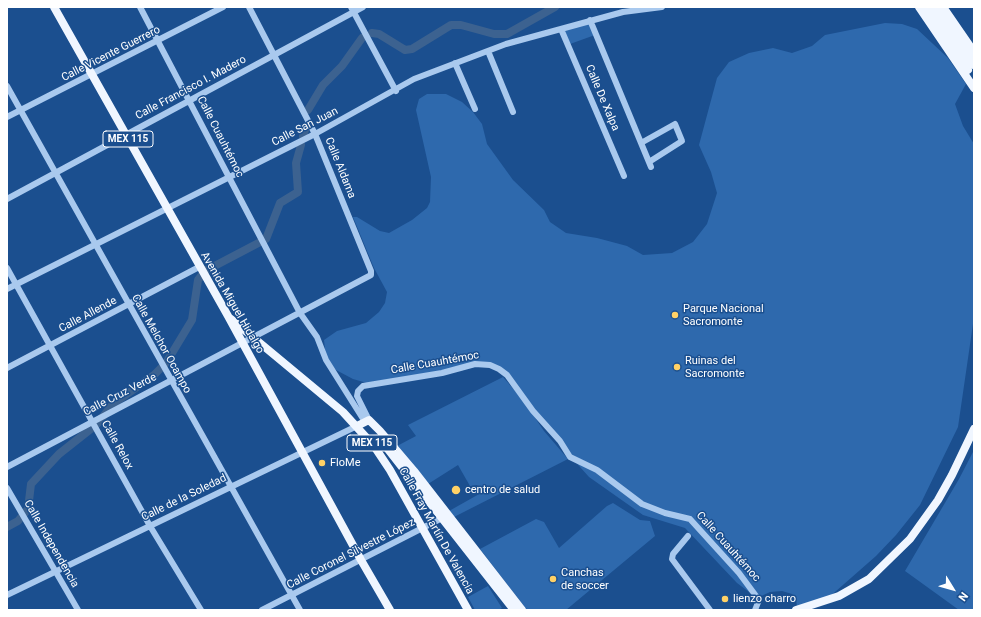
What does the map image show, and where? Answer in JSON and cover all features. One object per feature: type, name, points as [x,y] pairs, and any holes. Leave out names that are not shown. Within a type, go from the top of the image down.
[{"type":"main road","name":"Avenida Miguel Hidalgo","points":[[54,7],[228,316],[361,560],[390,610]]},
{"type":"main road","points":[[919,7],[974,88]]},
{"type":"main road","points":[[927,7],[973,78]]},
{"type":"main road","points":[[936,7],[974,65]]},
{"type":"main road","points":[[943,7],[974,52]]},
{"type":"main road","name":"Calle Fray Martín De Valencia","points":[[228,316],[357,426],[383,458],[468,610]]},
{"type":"main road","name":"Calle de la Soledad","points":[[357,426],[367,421]]},
{"type":"main road","name":"Calle Cuauhtémoc","points":[[367,421],[446,516],[507,595],[522,610]]},
{"type":"main road","points":[[796,610],[839,596],[863,582],[884,566],[910,539],[938,500],[952,475],[974,428]]},
{"type":"main road","name":"Calle Cuauhtémoc","points":[[507,595],[514,610]]},
{"type":"street","name":"Calle Cuauhtémoc","points":[[140,7],[300,313],[317,338],[326,360],[367,421]]},
{"type":"street","name":"Calle Vicente Guerrero","points":[[7,118],[223,7]]},
{"type":"street","name":"Calle Aldama","points":[[250,7],[315,134],[371,271],[371,275]]},
{"type":"street","name":"Calle Francisco I. Madero","points":[[7,199],[275,54],[352,10],[364,7]]},
{"type":"street","name":"Calle San Juan","points":[[7,289],[315,134],[414,80],[506,44],[625,9],[662,7]]},
{"type":"street","points":[[352,10],[396,90]]},
{"type":"street","points":[[590,20],[650,165],[682,141],[675,124],[641,143]]},
{"type":"street","name":"Calle De Xalpa","points":[[561,29],[624,176]]},
{"type":"street","points":[[488,51],[513,112]]},
{"type":"street","points":[[456,63],[475,109]]},
{"type":"street","name":"Calle Melchor Ocampo","points":[[7,86],[54,173],[161,362],[170,381],[300,610]]},
{"type":"street","name":"Calle Relox","points":[[7,268],[96,424],[150,526],[201,610]]},
{"type":"street","name":"Calle Allende","points":[[7,368],[128,305],[202,272]]},
{"type":"street","name":"Calle Cruz Verde","points":[[7,467],[96,424],[110,411],[255,338],[371,275]]},
{"type":"street","name":"Calle Cuauhtémoc","points":[[367,421],[357,396],[358,390],[363,386],[442,373],[476,364],[490,365],[499,368],[507,375],[533,411],[560,441],[570,457],[597,470],[642,504],[665,513],[690,519],[739,573],[759,600],[755,610]]},
{"type":"street","name":"Calle de la Soledad","points":[[7,595],[357,426]]},
{"type":"street","name":"Calle Independencia","points":[[7,488],[78,610]]},
{"type":"street","name":"Calle Coronel Silvestre López","points":[[262,610],[446,516]]},
{"type":"street","points":[[688,536],[673,554],[672,559],[710,610]]},
{"type":"shaded area","points":[[590,23],[595,35],[570,44],[563,30]]},
{"type":"shaded area","name":"Parque Nacional Sacromonte","points":[[885,23],[902,24],[917,29],[948,58],[966,84],[955,104],[963,126],[974,144],[974,317],[958,427],[920,505],[896,535],[876,556],[827,599],[797,606],[796,600],[792,594],[782,591],[770,592],[757,598],[737,583],[685,528],[643,515],[589,477],[546,429],[505,375],[489,366],[451,369],[367,383],[353,379],[336,370],[328,362],[326,358],[324,340],[337,331],[366,323],[379,312],[385,303],[387,292],[374,268],[353,217],[357,217],[380,231],[389,233],[412,220],[427,208],[430,202],[431,177],[416,110],[419,99],[427,94],[446,94],[462,102],[473,112],[482,124],[487,144],[513,180],[544,210],[550,222],[566,233],[597,238],[627,246],[643,255],[672,253],[693,242],[707,224],[717,193],[711,172],[699,145],[717,78],[729,62],[749,53],[773,48],[792,53],[812,46],[825,35]]},
{"type":"shaded area","points":[[503,377],[523,400],[544,431],[568,459],[454,517],[449,511],[481,493],[477,485],[470,486],[458,465],[428,484],[397,446],[416,436],[408,425]]},
{"type":"shaded area","points":[[974,450],[974,610],[959,610],[905,571],[959,479]]},
{"type":"shaded area","name":"Canchas de soccer","points":[[613,503],[640,520],[650,521],[655,536],[566,610],[527,610],[480,549],[536,519],[544,522],[559,548],[607,506]]},
{"type":"shaded area","points":[[488,586],[502,608],[498,610],[475,610],[468,597]]},
{"type":"waterway","points":[[372,33],[379,34],[405,50],[412,49],[451,25],[461,25],[494,34],[507,34],[555,7]]},
{"type":"waterway","points":[[308,110],[323,85],[342,66],[362,38]]},
{"type":"waterway","points":[[303,136],[306,127]]},
{"type":"waterway","points":[[7,527],[18,521],[28,509],[31,484],[59,454],[97,424],[113,404],[154,375],[166,363],[192,320],[198,280],[205,271],[266,239],[280,203],[298,192],[296,163],[301,145]]},
{"type":"place","name":"Parque Nacional Sacromonte","points":[[675,315]]},
{"type":"place","name":"Ruinas del Sacromonte","points":[[677,367]]},
{"type":"place","name":"FloMe","points":[[322,463]]},
{"type":"place","name":"centro de salud","points":[[456,490]]},
{"type":"place","name":"Canchas de soccer","points":[[553,579]]},
{"type":"place","name":"lienzo charro","points":[[725,599]]}]
